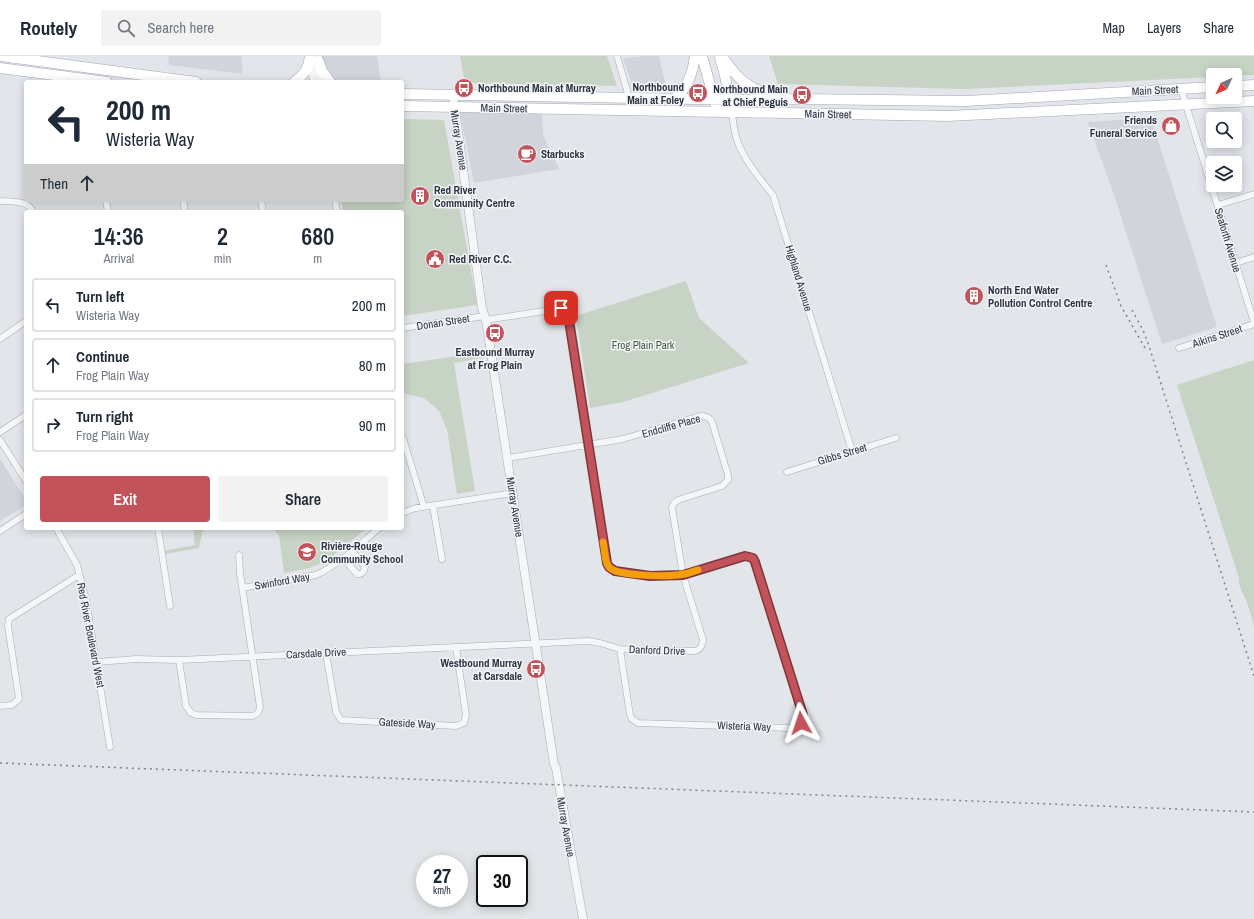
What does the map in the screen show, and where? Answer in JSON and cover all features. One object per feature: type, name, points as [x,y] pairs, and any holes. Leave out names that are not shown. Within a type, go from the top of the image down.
[{"type":"main road","points":[[0,56],[94,68],[166,80]]},
{"type":"main road","points":[[296,80],[305,73],[309,65],[310,56]]},
{"type":"main road","points":[[676,98],[684,90],[688,82],[694,66],[695,56]]},
{"type":"main road","points":[[702,56],[718,112]]},
{"type":"main road","points":[[719,56],[732,113]]},
{"type":"main road","points":[[722,56],[738,76],[754,88],[767,93],[798,99]]},
{"type":"main road","points":[[319,59],[322,71],[329,80]]},
{"type":"main road","points":[[0,68],[83,80]]},
{"type":"main road","points":[[1242,85],[1254,84]]},
{"type":"main road","name":"Main Street","points":[[404,94],[730,100],[798,99],[945,101],[1206,87]]},
{"type":"main road","name":"Main Street","points":[[404,106],[948,116],[1254,101]]},
{"type":"street","points":[[310,56],[314,80]]},
{"type":"street","points":[[617,56],[629,97]]},
{"type":"street","points":[[15,70],[16,57]]},
{"type":"street","points":[[319,59],[321,80]]},
{"type":"street","points":[[90,80],[94,68]]},
{"type":"street","name":"Seaforth Avenue","points":[[1181,89],[1254,323]]},
{"type":"street","name":"Murray Avenue","points":[[452,95],[482,308],[485,318],[508,458],[554,764],[556,768],[583,919]]},
{"type":"street","name":"Highland Avenue","points":[[732,113],[735,133],[740,146],[760,179],[773,195],[852,451]]},
{"type":"street","points":[[1218,206],[1254,194]]},
{"type":"street","points":[[0,200],[27,204],[32,210]]},
{"type":"street","points":[[1236,263],[1254,257]]},
{"type":"street","name":"Donan Street","points":[[404,328],[561,308],[568,314],[609,567],[615,571],[650,576],[683,575]]},
{"type":"street","points":[[0,339],[24,322]]},
{"type":"street","name":"Aikins Street","points":[[1179,348],[1254,323]]},
{"type":"street","points":[[0,432],[24,416]]},
{"type":"street","name":"Endcliffe Place","points":[[508,458],[623,439],[700,416],[706,416],[710,419],[728,475],[728,480],[722,486],[678,500],[674,503],[672,512],[683,575]]},
{"type":"street","name":"Gibbs Street","points":[[787,472],[896,438]]},
{"type":"street","points":[[0,440],[24,478]]},
{"type":"street","points":[[404,441],[424,507]]},
{"type":"street","points":[[404,512],[424,507],[513,493]]},
{"type":"street","points":[[433,506],[442,559]]},
{"type":"street","points":[[0,531],[24,515]]},
{"type":"street","name":"Red River Boulevard West","points":[[57,530],[72,554],[86,600],[110,747]]},
{"type":"street","points":[[158,530],[170,606]]},
{"type":"street","name":"Swinford Way","points":[[242,588],[316,575],[343,558],[377,530]]},
{"type":"street","points":[[343,558],[357,574],[360,575],[363,573],[365,567],[352,551]]},
{"type":"street","name":"Swinford Way","points":[[179,660],[186,706],[191,713],[252,716],[259,712],[260,708],[242,588],[239,555]]},
{"type":"street","name":"Wisteria Way","points":[[620,649],[630,715],[638,723],[789,728],[801,723],[803,715],[753,558],[745,556],[683,575]]},
{"type":"street","points":[[0,706],[12,705],[19,699],[8,626],[10,619],[79,575]]},
{"type":"street","name":"Danford Drive","points":[[536,643],[588,641],[620,649],[699,650],[702,646],[703,640],[683,575]]},
{"type":"street","name":"Carsdale Drive","points":[[97,662],[136,659],[179,660],[536,643]]},
{"type":"street","name":"Gateside Way","points":[[326,653],[336,712],[341,720],[456,726],[464,723],[466,715],[456,647]]},
{"type":"shaded area","points":[[168,56],[241,56],[243,74],[169,65]]},
{"type":"shaded area","points":[[322,56],[377,56],[381,80],[333,80],[324,69]]},
{"type":"shaded area","points":[[659,56],[666,87],[633,87],[623,58]]},
{"type":"shaded area","points":[[460,112],[542,113],[543,135],[559,169],[474,183]]},
{"type":"shaded area","points":[[1151,118],[1217,327],[1162,344],[1114,195],[1088,122]]},
{"type":"shaded area","points":[[0,459],[24,497],[24,506],[0,521]]},
{"type":"green space","points":[[460,56],[607,56],[617,86],[465,83]]},
{"type":"green space","points":[[769,56],[1254,56],[1254,75],[1242,75],[1242,68],[1206,68],[1206,77],[965,89],[778,84]]},
{"type":"green space","name":"Red River C.C.","points":[[404,119],[444,120],[477,305],[404,316],[404,210],[343,210],[341,202],[404,202]]},
{"type":"green space","name":"Frog Plain Park","points":[[686,281],[699,318],[749,363],[623,402],[590,408],[576,316]]},
{"type":"green space","points":[[486,352],[486,357],[454,363],[475,491],[457,494],[447,429],[439,411],[424,398],[404,393],[404,364]]},
{"type":"green space","points":[[1254,360],[1254,626],[1249,608],[1240,588],[1239,578],[1177,385]]},
{"type":"green space","points":[[193,530],[204,530],[202,532],[199,548],[165,554],[164,551],[195,545]]},
{"type":"green space","name":"Rivière-Rouge Community School","points":[[274,530],[365,530],[329,559],[310,568],[284,573],[279,536]]},
{"type":"railway","points":[[1106,265],[1121,306],[1145,348]]},
{"type":"railway","points":[[1132,310],[1148,343],[1254,676]]},
{"type":"railway","points":[[0,763],[1254,812]]},
{"type":"slow traffic","points":[[603,542],[607,563],[612,570],[615,571],[650,576],[683,575],[698,570]]},
{"type":"place","name":"Northbound Main at Murray","points":[[464,88]]},
{"type":"place","name":"Northbound Main at Foley","points":[[698,93]]},
{"type":"place","name":"Northbound Main at Chief Peguis","points":[[802,95]]},
{"type":"place","name":"Friends Funeral Service","points":[[1171,126]]},
{"type":"place","name":"Starbucks","points":[[527,154]]},
{"type":"place","name":"Red River Community Centre","points":[[420,196]]},
{"type":"place","name":"Red River C.C.","points":[[435,259]]},
{"type":"place","name":"North End Water Pollution Control Centre","points":[[974,296]]},
{"type":"place","name":"Eastbound Murray at Frog Plain","points":[[495,333]]},
{"type":"place","name":"Rivière-Rouge Community School","points":[[307,552]]},
{"type":"place","name":"Westbound Murray at Carsdale","points":[[536,669]]},
{"type":"route","points":[[561,308],[568,314],[607,563],[609,567],[615,571],[650,576],[683,575],[745,556],[753,558],[803,715],[801,723]]}]
